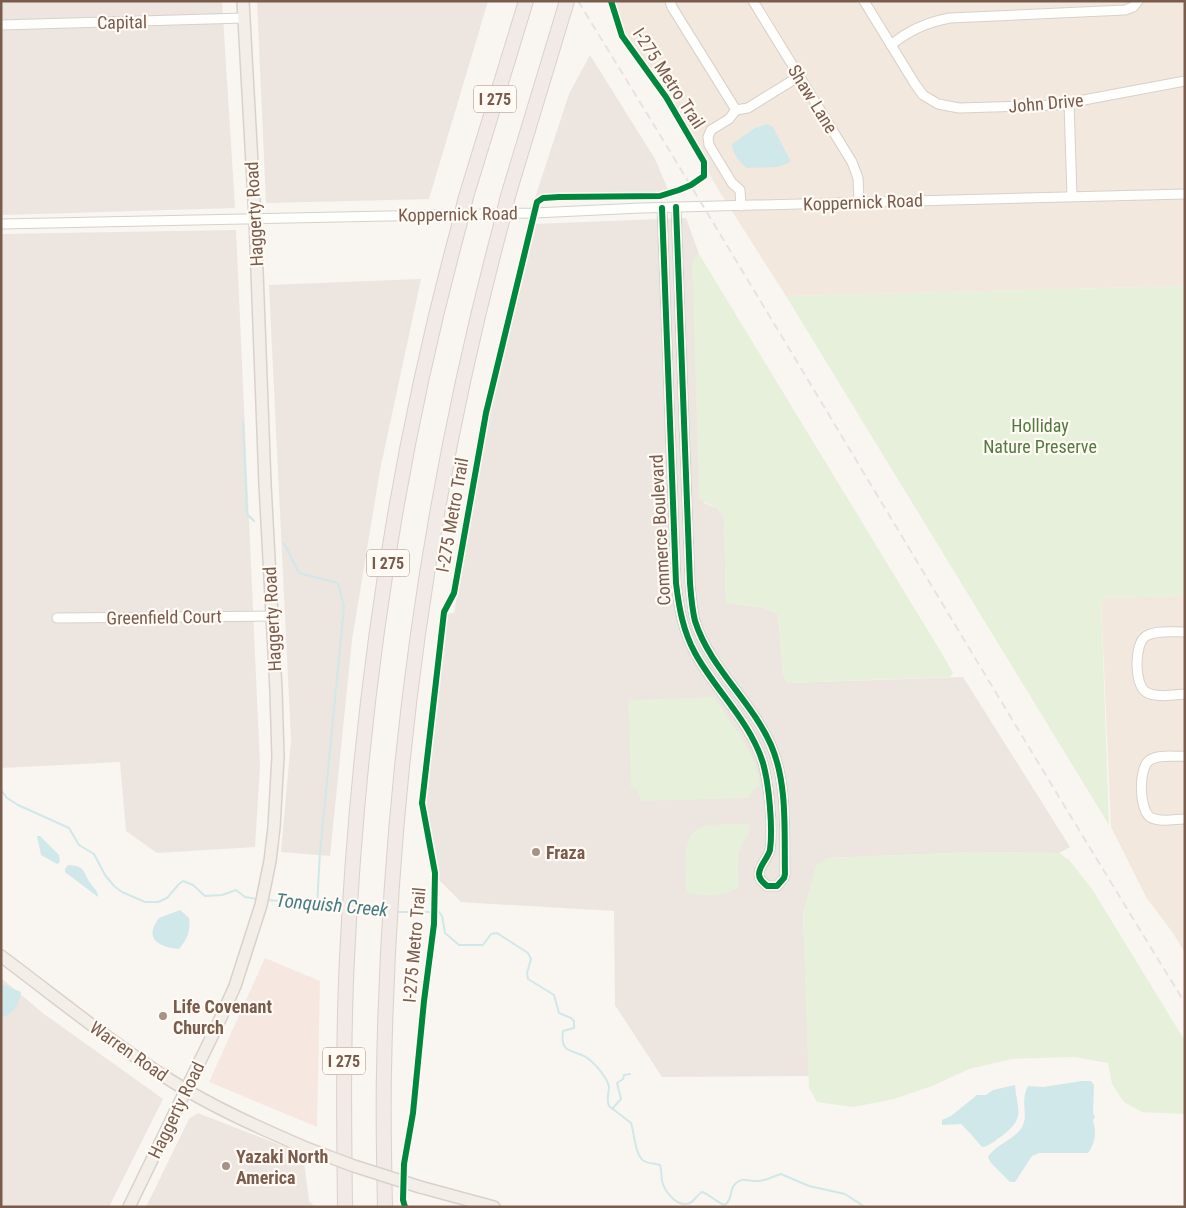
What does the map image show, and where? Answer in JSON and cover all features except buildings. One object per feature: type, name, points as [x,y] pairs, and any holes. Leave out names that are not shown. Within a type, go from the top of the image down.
[{"type":"highway","name":"I 275","points":[[345,1207],[345,1035],[350,911],[363,751],[390,550],[417,401],[466,197],[526,1]]},
{"type":"highway","name":"I 275","points":[[385,1207],[384,1074],[391,911],[410,687],[451,440],[473,337],[508,196],[567,1]]},
{"type":"main road","name":"Haggerty Road","points":[[129,1207],[234,986],[263,900],[270,861],[277,792],[278,757],[255,218],[243,1]]},
{"type":"main road","name":"Warren Road","points":[[1,956],[122,1049],[186,1090],[256,1126],[354,1166],[420,1187],[494,1207]]},
{"type":"street","points":[[670,1],[736,110]]},
{"type":"street","name":"Shaw Lane","points":[[753,1],[855,169],[859,186],[859,202]]},
{"type":"street","name":"John Drive","points":[[864,1],[923,95],[932,101],[952,108],[1051,106],[1185,80]]},
{"type":"street","points":[[891,45],[909,31],[938,20],[1125,10],[1133,7],[1138,1]]},
{"type":"street","name":"Capital","points":[[1,25],[244,18]]},
{"type":"street","points":[[741,206],[740,190],[732,183],[709,145],[708,136],[711,130],[729,120],[736,110],[748,108],[798,76]]},
{"type":"street","points":[[1069,103],[1072,196]]},
{"type":"street","name":"Koppernick Road","points":[[1,224],[524,213],[676,207],[1185,194]]},
{"type":"street","name":"Commerce Boulevard","points":[[662,208],[678,599],[684,629],[695,654],[748,730],[760,755],[768,786],[770,842],[768,857],[759,875],[760,880],[767,886],[777,886],[784,878],[784,842],[781,784],[777,764],[771,745],[760,724],[714,660],[702,639],[695,618],[690,572],[676,207]]},
{"type":"street","points":[[665,289],[678,288]]},
{"type":"street","points":[[668,367],[682,367]]},
{"type":"street","name":"Commerce Boulevard","points":[[671,453],[685,453]]},
{"type":"street","name":"Commerce Boulevard","points":[[676,573],[690,572]]},
{"type":"street","name":"Greenfield Court","points":[[57,618],[272,616]]},
{"type":"street","points":[[1185,632],[1154,633],[1148,635],[1139,644],[1137,651],[1139,681],[1145,691],[1162,695],[1185,694]]},
{"type":"street","points":[[703,667],[714,660]]},
{"type":"street","points":[[1185,756],[1152,759],[1144,766],[1142,772],[1143,805],[1146,814],[1156,820],[1185,819]]},
{"type":"street","points":[[770,842],[784,842]]},
{"type":"shaded area","points":[[1,1],[222,1],[235,208],[1,215]]},
{"type":"shaded area","points":[[257,1],[488,1],[429,199],[266,203]]},
{"type":"shaded area","points":[[606,1],[1185,1],[1185,286],[786,296],[721,194]]},
{"type":"shaded area","points":[[590,55],[655,159],[671,197],[535,198],[569,94]]},
{"type":"shaded area","points":[[686,218],[699,254],[692,262],[704,503],[717,508],[724,517],[726,603],[762,607],[778,614],[783,675],[788,683],[963,677],[1070,847],[1059,853],[975,852],[826,858],[803,912],[809,1076],[662,1077],[615,1005],[614,911],[461,902],[435,876],[422,803],[447,614],[454,613],[486,432],[534,224]]},
{"type":"shaded area","points":[[236,230],[260,766],[255,847],[157,853],[126,831],[120,762],[1,768],[1,234]]},
{"type":"shaded area","points":[[421,279],[380,470],[352,640],[330,856],[281,852],[291,740],[269,285]]},
{"type":"shaded area","points":[[1185,596],[1185,953],[1173,933],[1146,897],[1111,827],[1101,598]]},
{"type":"shaded area","points":[[265,958],[320,981],[317,1127],[209,1082]]},
{"type":"shaded area","points":[[1,978],[44,1014],[163,1099],[109,1207],[1,1207]]},
{"type":"shaded area","points":[[198,1113],[303,1154],[309,1201],[315,1207],[146,1207],[189,1119]]},
{"type":"green space","points":[[699,254],[944,657],[953,673],[950,677],[788,683],[783,675],[778,614],[762,607],[726,603],[724,517],[717,508],[699,499],[692,261]]},
{"type":"green space","name":"Holliday Nature Preserve","points":[[1185,286],[1185,596],[1101,598],[1109,825],[786,296]]},
{"type":"green space","points":[[714,697],[741,737],[755,763],[760,786],[752,791],[749,798],[641,801],[637,789],[631,788],[628,700]]},
{"type":"green space","points":[[711,825],[749,825],[749,834],[739,853],[739,887],[729,893],[722,894],[701,895],[688,893],[685,863],[687,845],[694,831]]},
{"type":"green space","points":[[975,852],[1059,853],[1069,860],[1092,889],[1185,1041],[1185,1114],[1142,1112],[1124,1102],[1112,1084],[1108,1063],[1074,1057],[1012,1059],[969,1069],[932,1086],[894,1099],[853,1107],[817,1102],[809,1088],[803,912],[816,866],[826,858]]},
{"type":"water","points":[[767,124],[773,127],[791,162],[778,167],[747,168],[737,158],[732,144],[755,128]]},
{"type":"water","points":[[37,836],[40,836],[59,855],[60,862],[57,864],[41,855]]},
{"type":"water","points":[[68,865],[83,870],[97,891],[98,897],[65,872]]},
{"type":"water","points":[[180,910],[189,918],[189,931],[184,942],[179,949],[160,944],[153,934],[156,923],[159,918]]},
{"type":"water","points":[[1,984],[21,992],[15,1008],[9,1014],[1,1017]]},
{"type":"water","points":[[1091,1081],[1094,1085],[1093,1114],[1095,1116],[1093,1121],[1095,1138],[1088,1153],[1039,1153],[1032,1156],[1015,1182],[1010,1182],[991,1163],[988,1157],[996,1148],[1017,1134],[1023,1125],[1025,1116],[1024,1102],[1028,1086],[1043,1087]]},
{"type":"water","points":[[1015,1085],[1018,1113],[1015,1123],[990,1144],[982,1147],[961,1124],[942,1125],[942,1120],[951,1116],[977,1095],[986,1095],[993,1090]]},
{"type":"waterway","points":[[243,421],[247,514],[254,521]]},
{"type":"waterway","points":[[284,543],[299,573],[338,583],[344,607],[320,852],[317,906]]},
{"type":"waterway","name":"Tonquish Creek","points":[[1,790],[7,798],[18,805],[69,828],[79,845],[94,854],[105,875],[114,886],[122,892],[145,902],[158,902],[167,898],[183,881],[193,885],[205,896],[222,895],[236,890],[245,897],[258,899]]},
{"type":"waterway","name":"Tonquish Creek","points":[[267,900],[344,910]]},
{"type":"waterway","name":"Tonquish Creek","points":[[357,911],[384,911]]},
{"type":"waterway","name":"Tonquish Creek","points":[[397,912],[439,912],[442,916],[445,933],[459,945],[483,945],[491,934],[497,933],[528,953],[531,959],[527,973],[528,979],[554,995],[559,1013],[574,1021],[574,1028],[563,1031],[564,1045],[567,1049],[586,1057],[602,1073],[609,1087],[609,1106],[631,1123],[641,1158],[646,1162],[660,1165],[662,1181],[669,1194],[676,1201],[685,1204],[690,1203],[702,1192],[725,1205],[729,1200],[733,1186],[740,1180],[761,1181],[781,1174],[809,1186],[845,1194],[865,1207]]},
{"type":"waterway","points":[[612,1109],[621,1099],[617,1083],[623,1079],[624,1075],[630,1074]]},
{"type":"railway","points":[[578,1],[1185,1003]]},
{"type":"cycle path","name":"I-275 Metro Trail","points":[[405,1207],[403,1200],[404,1164],[413,1113],[434,924],[435,873],[422,803],[444,612],[454,593],[486,413],[537,202],[543,198],[559,197],[660,196],[691,185],[704,176],[704,162],[666,97],[622,36],[611,1]]},
{"type":"cycle path","points":[[662,208],[676,583],[682,619],[695,653],[750,733],[763,763],[770,806],[771,841],[770,850],[760,868],[759,876],[767,886],[777,886],[785,874],[783,792],[776,760],[763,729],[710,654],[695,621],[692,607],[676,207]]},
{"type":"place","name":"Fraza","points":[[536,852]]},
{"type":"place","name":"Life Covenant Church","points":[[163,1016]]},
{"type":"place","name":"Yazaki North America","points":[[226,1166]]}]
